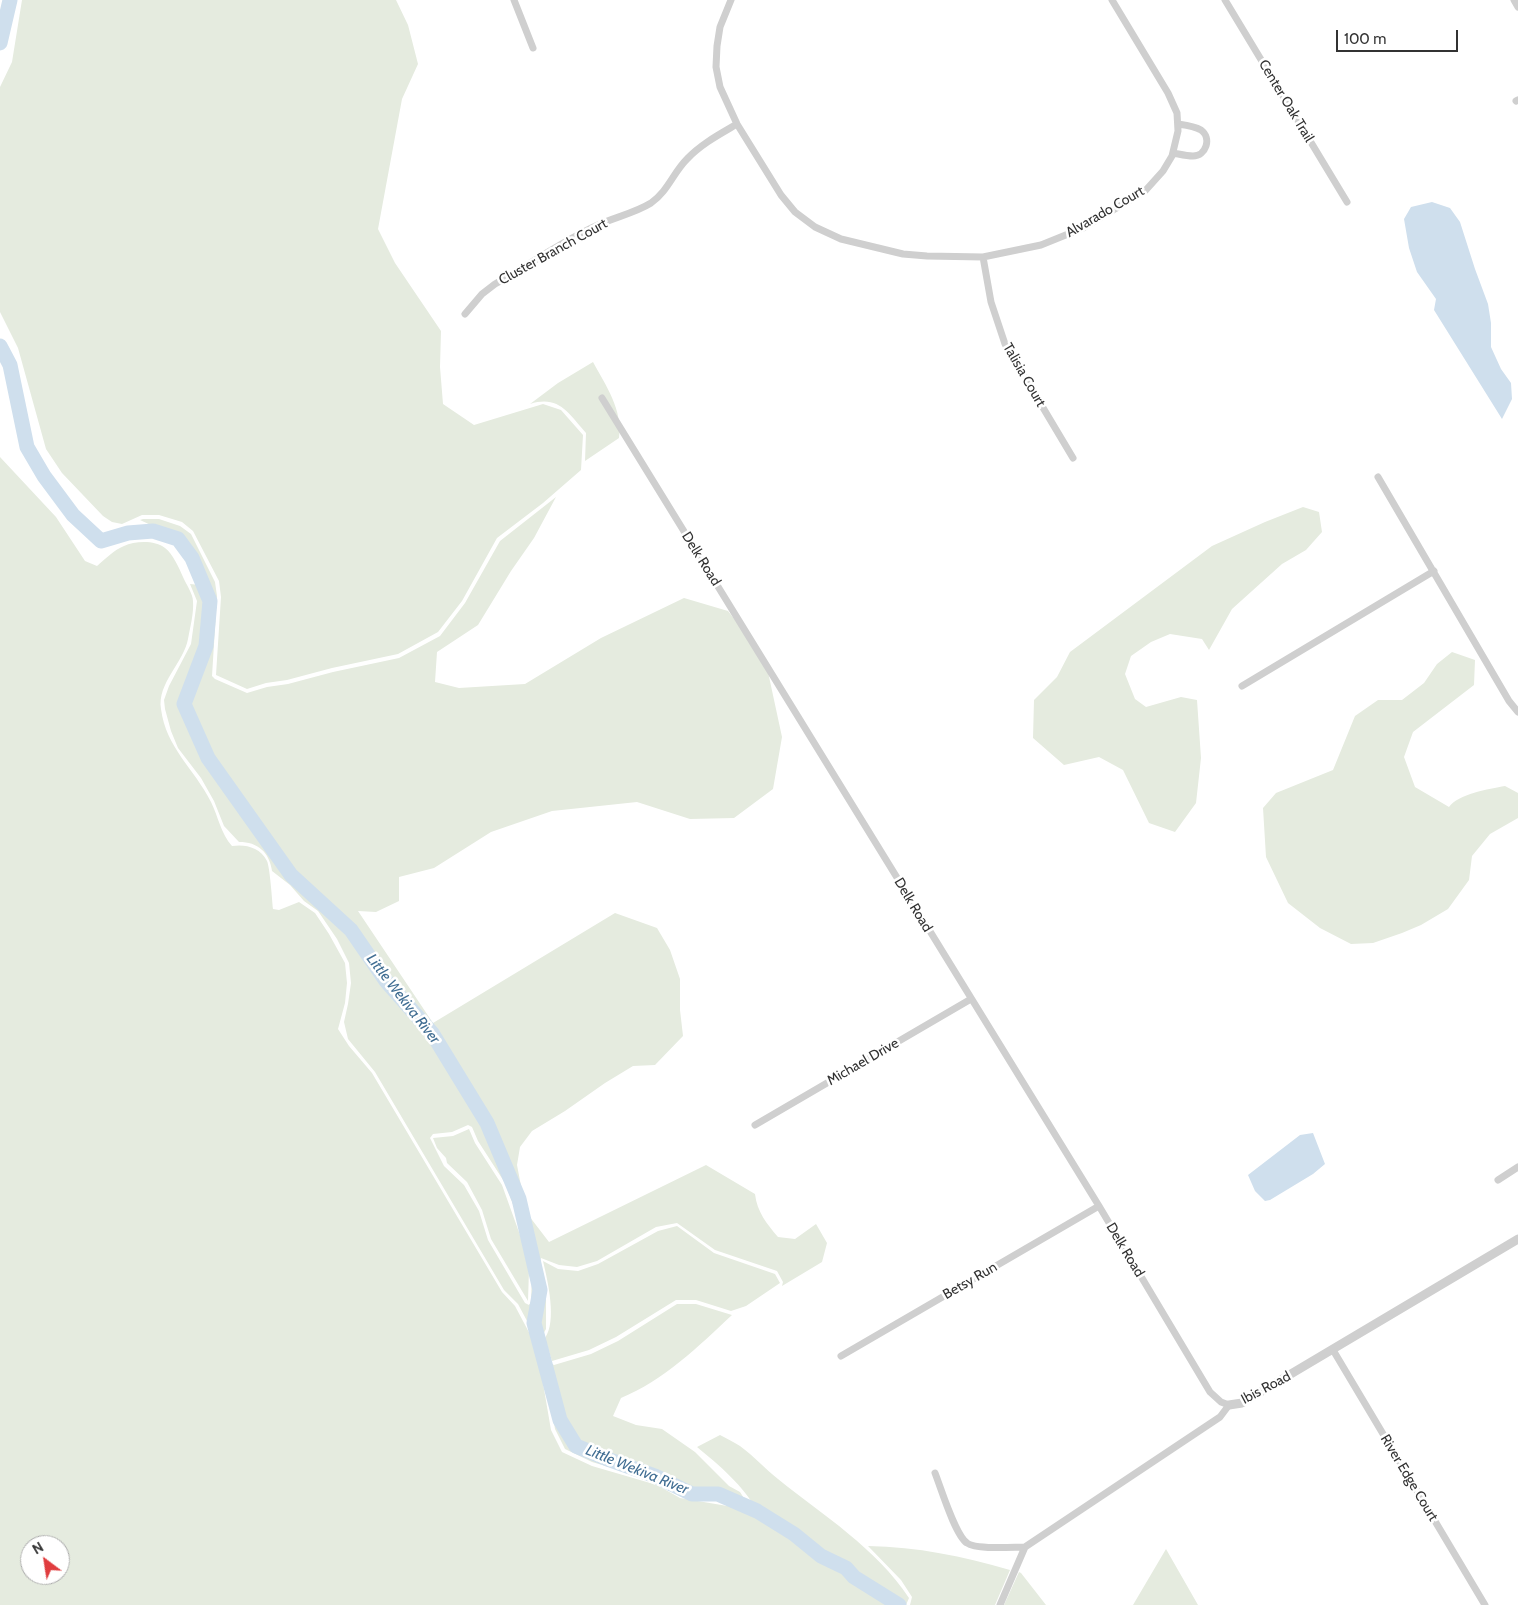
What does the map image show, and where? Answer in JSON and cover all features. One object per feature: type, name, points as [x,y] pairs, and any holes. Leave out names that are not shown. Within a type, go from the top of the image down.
[{"type":"street","points":[[514,0],[533,48]]},
{"type":"street","name":"Alvarado Court","points":[[731,0],[720,27],[717,46],[716,66],[720,87],[737,124],[781,195],[795,212],[815,227],[841,239],[903,254],[983,257],[1041,245],[1083,228],[1145,191],[1163,171],[1173,153],[1178,131],[1178,113],[1112,0]]},
{"type":"street","name":"Center Oak Trail","points":[[1225,0],[1347,202]]},
{"type":"street","points":[[1514,0],[1518,7]]},
{"type":"street","name":"Cluster Branch Court","points":[[465,314],[482,294],[495,284],[585,232],[650,203],[664,192],[687,159],[708,141],[737,124]]},
{"type":"street","points":[[1173,153],[1194,156],[1202,153],[1208,141],[1203,132],[1193,127],[1178,124]]},
{"type":"street","name":"Talisia Court","points":[[983,257],[991,302],[1005,344],[1073,458]]},
{"type":"street","name":"Delk Road","points":[[602,398],[1099,1206],[1210,1392],[1221,1402],[1229,1405]]},
{"type":"street","points":[[1378,477],[1509,701],[1518,712]]},
{"type":"street","points":[[1242,686],[1434,571]]},
{"type":"street","name":"Michael Drive","points":[[755,1125],[971,999]]},
{"type":"street","points":[[1498,1180],[1518,1167]]},
{"type":"street","name":"Betsy Run","points":[[841,1356],[1099,1206]]},
{"type":"street","name":"Ibis Road","points":[[1025,1547],[1220,1417],[1229,1405],[1242,1403],[1518,1239]]},
{"type":"street","name":"River Edge Court","points":[[1333,1350],[1485,1605]]},
{"type":"street","points":[[935,1473],[956,1528],[967,1543],[984,1547],[1025,1547],[1000,1605]]},
{"type":"shaded area","points":[[22,0],[396,0],[408,25],[418,64],[402,99],[378,229],[395,263],[441,331],[440,367],[443,404],[474,425],[543,404],[561,410],[583,435],[581,470],[543,503],[497,538],[462,601],[438,632],[398,654],[287,680],[266,683],[247,689],[216,675],[221,597],[219,581],[193,531],[182,522],[159,515],[142,515],[122,524],[112,522],[103,516],[62,473],[46,449],[18,348],[0,312],[0,87],[12,62]]},
{"type":"shaded area","points":[[593,362],[612,398],[620,428],[619,438],[585,461],[586,433],[568,413],[556,404],[548,402],[530,404],[558,383]]},
{"type":"shaded area","points":[[0,457],[56,517],[85,561],[97,566],[120,548],[129,544],[145,542],[161,545],[176,561],[191,592],[193,606],[186,648],[167,681],[161,699],[164,723],[169,735],[211,802],[228,841],[232,846],[247,846],[260,852],[267,861],[273,909],[279,910],[299,902],[315,913],[345,963],[347,983],[345,1003],[338,1029],[349,1046],[372,1073],[502,1292],[515,1306],[532,1338],[539,1360],[551,1430],[562,1452],[592,1466],[657,1485],[680,1498],[757,1511],[738,1485],[697,1447],[720,1435],[745,1450],[773,1475],[865,1548],[896,1580],[909,1598],[906,1605],[0,1605]]},
{"type":"shaded area","points":[[556,497],[534,538],[478,625],[437,652],[435,682],[459,688],[525,684],[601,638],[684,598],[728,611],[765,658],[782,737],[773,789],[734,818],[690,819],[637,802],[552,811],[491,832],[434,868],[399,877],[399,901],[376,912],[358,911],[433,1023],[615,913],[657,928],[670,950],[680,979],[680,1010],[683,1036],[655,1065],[633,1066],[532,1131],[520,1147],[517,1165],[526,1212],[549,1242],[706,1165],[755,1194],[760,1212],[778,1237],[795,1239],[816,1224],[827,1243],[822,1262],[782,1286],[783,1282],[777,1271],[715,1250],[677,1223],[656,1227],[597,1261],[577,1267],[559,1265],[541,1258],[540,1262],[546,1287],[546,1329],[541,1338],[549,1362],[554,1365],[591,1354],[618,1341],[677,1304],[696,1304],[732,1315],[680,1362],[651,1382],[621,1398],[613,1416],[636,1425],[662,1429],[695,1452],[729,1486],[740,1492],[749,1506],[681,1494],[657,1481],[592,1462],[565,1449],[555,1429],[543,1359],[535,1336],[518,1304],[504,1290],[375,1072],[348,1039],[344,1022],[351,983],[349,963],[337,939],[318,911],[304,901],[290,885],[272,871],[268,858],[262,849],[246,842],[239,842],[224,826],[214,801],[201,778],[178,748],[165,709],[164,700],[169,686],[191,644],[197,601],[190,584],[200,585],[205,573],[190,548],[168,533],[140,520],[159,519],[180,526],[191,534],[215,582],[217,596],[212,676],[247,693],[399,658],[440,636],[465,603],[500,541]],"holes":[[[468,1125],[472,1127],[478,1141],[505,1183],[524,1234],[532,1271],[531,1302],[529,1305],[525,1303],[488,1240],[479,1211],[464,1185],[444,1166],[430,1138],[433,1134],[452,1132]]]},
{"type":"shaded area","points":[[1303,507],[1319,512],[1322,532],[1306,550],[1282,564],[1232,609],[1209,650],[1202,639],[1170,634],[1151,642],[1131,656],[1125,674],[1135,699],[1146,707],[1181,697],[1197,700],[1201,758],[1196,803],[1175,832],[1149,823],[1123,770],[1099,757],[1064,765],[1033,738],[1034,700],[1057,677],[1070,652],[1212,546]]},
{"type":"shaded area","points":[[1452,652],[1475,660],[1474,685],[1413,732],[1404,757],[1415,787],[1449,807],[1453,802],[1466,795],[1505,786],[1518,793],[1518,818],[1490,834],[1472,856],[1469,880],[1448,909],[1421,925],[1402,933],[1373,943],[1351,944],[1320,928],[1288,903],[1266,857],[1263,808],[1276,793],[1333,770],[1355,716],[1378,700],[1402,700],[1424,683],[1437,664]]},
{"type":"shaded area","points":[[469,1129],[475,1143],[502,1185],[520,1235],[529,1270],[528,1301],[491,1239],[482,1210],[467,1182],[447,1163],[446,1158],[437,1148],[433,1138],[453,1136]]},
{"type":"shaded area","points":[[677,1226],[714,1253],[775,1274],[780,1283],[746,1306],[731,1311],[696,1300],[676,1300],[616,1337],[589,1350],[552,1361],[545,1338],[549,1331],[551,1312],[543,1261],[558,1269],[578,1271],[598,1264],[658,1231]]},
{"type":"shaded area","points":[[868,1546],[905,1548],[940,1553],[1010,1570],[995,1605],[910,1605],[912,1597],[901,1580]]},
{"type":"shaded area","points":[[1166,1549],[1198,1605],[1133,1605]]},
{"type":"shaded area","points":[[1019,1572],[1021,1573],[1046,1605],[1004,1605]]},
{"type":"water","points":[[1432,202],[1450,208],[1460,222],[1488,304],[1491,323],[1491,347],[1501,369],[1511,383],[1512,399],[1502,419],[1434,310],[1436,299],[1417,272],[1409,248],[1404,219],[1411,207]]},
{"type":"water","points":[[1313,1133],[1325,1164],[1313,1174],[1270,1200],[1265,1201],[1255,1191],[1248,1175],[1300,1135]]},
{"type":"waterway","name":"Little Wekiva River","points":[[0,43],[10,0]]},
{"type":"waterway","name":"Little Wekiva River","points":[[0,346],[10,365],[27,447],[44,476],[73,515],[101,541],[128,533],[153,531],[178,539],[192,558],[210,601],[206,646],[184,704],[208,758],[291,875],[351,930],[386,981],[432,1033],[487,1123],[519,1199],[540,1290],[534,1323],[560,1420],[576,1446],[655,1476],[692,1494],[718,1494],[757,1511],[794,1534],[821,1556],[846,1568],[854,1577],[899,1605]]}]
